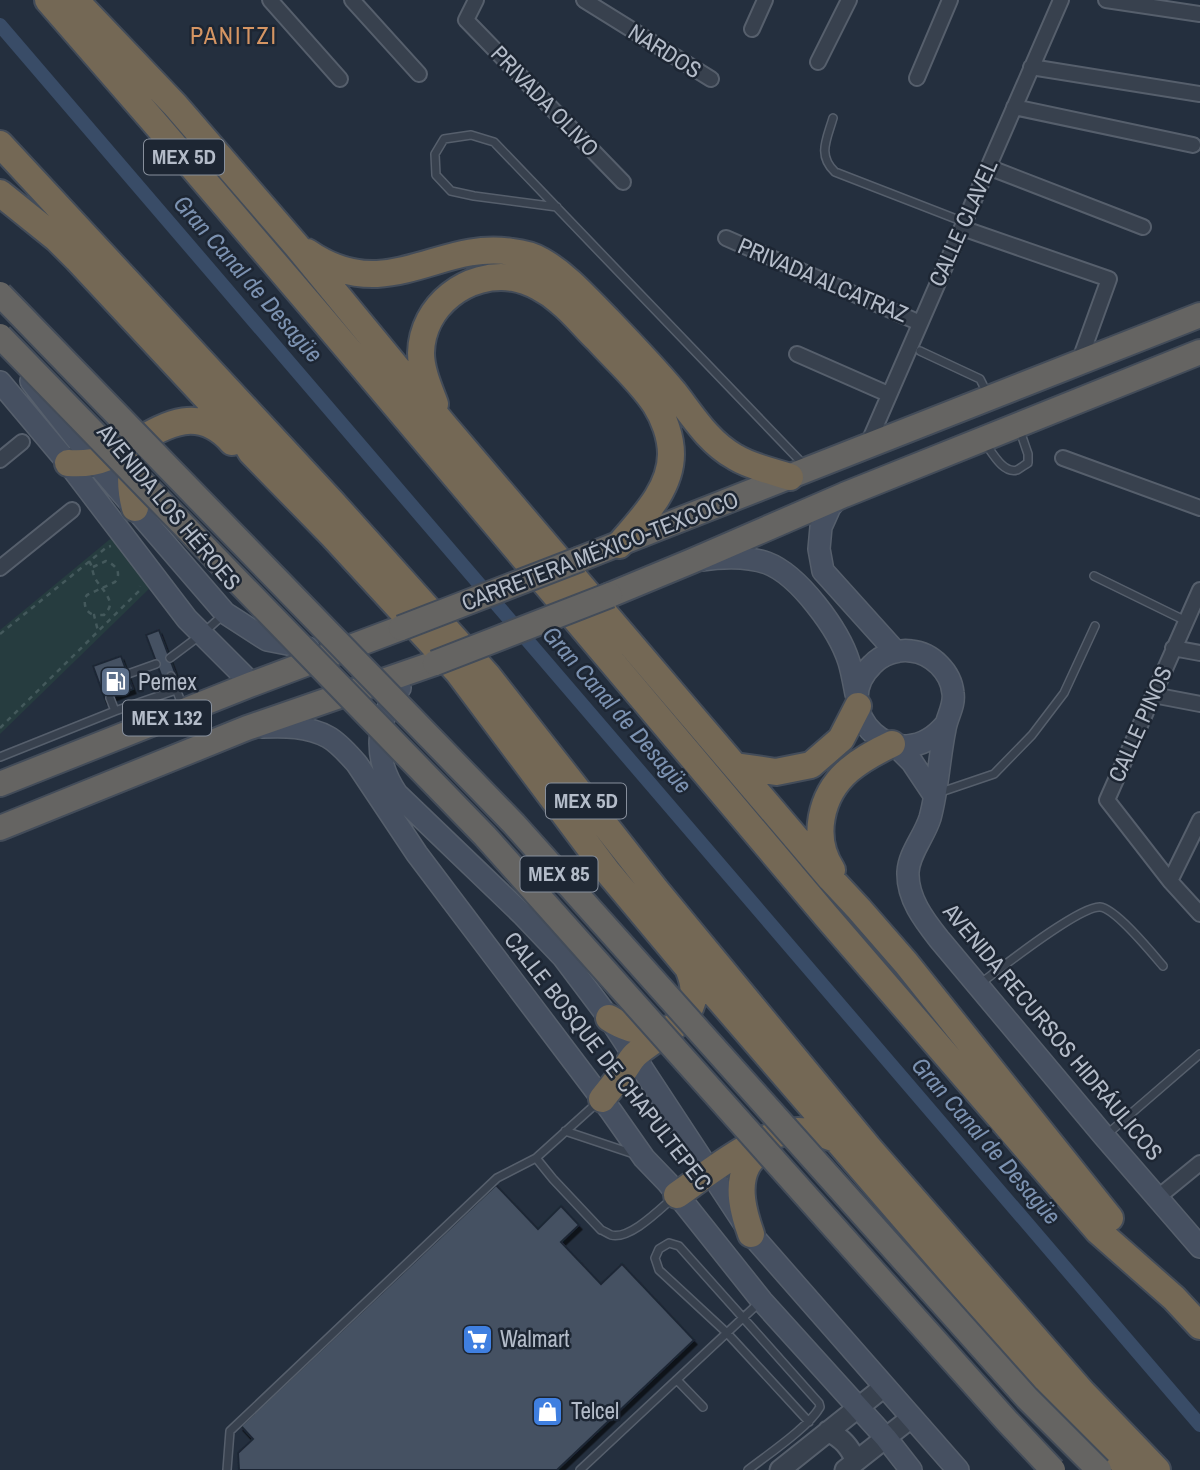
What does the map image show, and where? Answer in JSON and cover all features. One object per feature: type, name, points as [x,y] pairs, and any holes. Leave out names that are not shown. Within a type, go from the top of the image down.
[{"type":"highway","name":"MEX 5D","points":[[48,0],[310,304],[827,917],[1098,1231],[1174,1298],[1200,1326]]},
{"type":"highway","points":[[75,0],[175,105],[296,245],[444,425],[923,984],[1174,1298]]},
{"type":"highway","name":"MEX 5D","points":[[0,144],[332,502],[488,676],[656,890],[868,1147],[1083,1393],[1157,1470]]},
{"type":"highway","points":[[3,197],[57,239],[77,259],[241,435],[251,452],[342,545],[458,672],[607,871],[688,968],[712,990],[818,1114],[836,1139],[1080,1422],[1131,1470]]},
{"type":"highway","points":[[296,245],[319,260],[356,273],[377,274],[471,251],[496,249],[522,253],[540,260],[560,273],[588,299],[660,375],[715,443],[735,458],[799,473]]},
{"type":"highway","points":[[444,425],[426,380],[421,353],[425,331],[432,314],[447,297],[467,284],[491,277],[514,278],[539,287],[561,302],[642,386],[656,406],[667,430],[671,454],[668,477],[656,500],[619,545]]},
{"type":"highway","name":"MEX 85","points":[[0,295],[514,824],[1027,1398],[1099,1470]]},
{"type":"highway","name":"CARRETERA MÉXICO-TEXCOCO","points":[[0,784],[180,701],[252,684],[334,654],[619,545],[1200,315]]},
{"type":"highway","name":"MEX 85","points":[[0,336],[485,836],[1053,1470]]},
{"type":"highway","points":[[1153,371],[1158,363],[1169,355],[1200,342]]},
{"type":"highway","name":"CARRETERA MÉXICO-TEXCOCO","points":[[0,828],[247,728],[428,665],[610,595],[838,498],[1200,352]]},
{"type":"highway","points":[[81,462],[106,458],[149,433],[188,421],[211,424],[219,428],[235,445],[251,452]]},
{"type":"highway","points":[[135,508],[130,486],[132,465],[138,448],[149,433]]},
{"type":"highway","points":[[735,766],[776,772],[811,765],[841,739],[858,705]]},
{"type":"highway","points":[[859,909],[823,855],[820,821],[827,800],[840,779],[866,757],[894,745]]},
{"type":"highway","points":[[602,1098],[634,1056],[677,1026],[687,1013],[693,998],[693,982],[688,968]]},
{"type":"highway","points":[[609,1018],[640,1031],[659,1031],[677,1026]]},
{"type":"highway","points":[[677,1195],[740,1151],[775,1134],[796,1130],[818,1132],[836,1139]]},
{"type":"highway","points":[[751,1234],[743,1213],[743,1175],[748,1163],[775,1134]]},
{"type":"main road","name":"AVENIDA LOS HÉROES","points":[[0,342],[187,619],[252,684]]},
{"type":"main road","name":"AVENIDA LOS HÉROES","points":[[0,382],[81,462],[135,508],[225,613],[267,640],[334,654]]},
{"type":"main road","points":[[838,498],[825,517],[819,538],[818,549],[823,571],[896,652],[883,656],[863,676],[858,689],[858,705]]},
{"type":"main road","points":[[692,561],[721,558],[759,561],[775,567],[789,577],[814,602],[834,631],[849,662],[861,718],[870,731],[894,745],[912,761],[934,795]]},
{"type":"main road","name":"AVENIDA RECURSOS HIDRÁULICOS","points":[[896,652],[911,651],[927,656],[939,665],[948,677],[953,692],[953,708],[946,724],[930,817],[912,855],[908,872],[909,887],[915,904],[928,925],[978,986],[1200,1247]]},
{"type":"main road","name":"CALLE BOSQUE DE CHAPULTEPEC","points":[[428,665],[405,682],[392,700],[383,720],[380,753],[386,775],[397,794],[563,957],[609,1018],[751,1234],[958,1470]]},
{"type":"main road","points":[[894,745],[910,746],[926,742],[946,724]]},
{"type":"main road","name":"CALLE BOSQUE DE CHAPULTEPEC","points":[[247,728],[285,726],[305,730],[328,737],[346,751],[417,854],[645,1158],[762,1301],[886,1438],[911,1470]]},
{"type":"street","points":[[271,0],[340,79]]},
{"type":"street","points":[[352,0],[419,74]]},
{"type":"street","name":"PRIVADA OLIVO","points":[[476,0],[466,20],[623,182]]},
{"type":"street","name":"NARDOS","points":[[584,0],[711,79]]},
{"type":"street","points":[[751,29],[765,0]]},
{"type":"street","points":[[818,62],[849,0]]},
{"type":"street","points":[[917,78],[950,0]]},
{"type":"street","name":"CALLE CLAVEL","points":[[867,446],[1060,0]]},
{"type":"street","points":[[1106,0],[1200,14]]},
{"type":"street","points":[[1031,67],[1200,94]]},
{"type":"street","points":[[1014,107],[1193,145]]},
{"type":"street","points":[[988,167],[1143,227]]},
{"type":"street","points":[[963,225],[1109,279],[1079,362]]},
{"type":"street","name":"PRIVADA ALCATRAZ","points":[[726,238],[920,323]]},
{"type":"street","points":[[797,354],[888,394]]},
{"type":"street","points":[[0,460],[22,442]]},
{"type":"street","points":[[1063,458],[1200,508]]},
{"type":"street","points":[[0,568],[72,510]]},
{"type":"street","name":"CALLE PINOS","points":[[1200,590],[1107,800],[1170,881],[1200,914]]},
{"type":"street","points":[[1173,648],[1200,653]]},
{"type":"street","points":[[1153,695],[1200,704]]},
{"type":"street","points":[[1170,881],[1200,820]]},
{"type":"street","points":[[1157,1198],[1200,1163]]},
{"type":"street","points":[[780,1470],[884,1387]]},
{"type":"street","points":[[828,1431],[842,1438],[850,1448],[855,1467],[911,1418]]},
{"type":"lane","points":[[833,118],[824,150],[827,164],[835,172],[963,225]]},
{"type":"lane","points":[[558,207],[451,191],[436,175],[435,154],[444,139],[471,135],[494,142],[558,207],[799,473]]},
{"type":"lane","points":[[920,351],[981,379],[989,397]]},
{"type":"lane","points":[[983,440],[1002,465],[1008,470],[1015,470],[1028,463],[1028,454],[1018,426]]},
{"type":"lane","points":[[1094,576],[1186,621]]},
{"type":"lane","points":[[170,658],[225,613]]},
{"type":"lane","points":[[934,795],[993,774],[1032,735],[1064,693],[1096,626]]},
{"type":"lane","points":[[128,674],[156,664]]},
{"type":"lane","points":[[0,757],[115,711],[180,701],[171,676]]},
{"type":"lane","points":[[110,698],[115,711]]},
{"type":"lane","points":[[978,986],[1042,937],[1086,911],[1100,907],[1113,912],[1163,965]]},
{"type":"lane","points":[[1104,1136],[1200,1054]]},
{"type":"lane","points":[[227,1470],[230,1431],[497,1178],[536,1158],[602,1098]]},
{"type":"lane","points":[[565,1131],[645,1158]]},
{"type":"lane","points":[[536,1158],[552,1179],[601,1230],[611,1235],[622,1235],[648,1220],[677,1195]]},
{"type":"lane","points":[[748,1470],[809,1422],[819,1410],[819,1403],[679,1246],[669,1243],[659,1249],[654,1258],[659,1270],[727,1333],[809,1422]]},
{"type":"lane","points":[[580,1470],[762,1301]]},
{"type":"lane","points":[[677,1380],[703,1407]]},
{"type":"path","points":[[0,634],[107,547],[116,547]]},
{"type":"path","points":[[89,561],[95,577],[102,588],[109,599],[110,605],[104,615],[89,613],[85,598],[88,595],[102,588],[115,582],[118,578],[117,567],[106,561],[93,567]]},
{"type":"path","points":[[0,728],[139,591],[139,582]]},
{"type":"path","points":[[94,615],[98,631]]},
{"type":"green space","points":[[115,535],[153,585],[0,734],[0,630]]},
{"type":"building","name":"Pemex","points":[[159,630],[176,675],[163,680],[146,635]]},
{"type":"building","name":"Pemex","points":[[121,656],[133,689],[105,699],[93,666]]},
{"type":"building","points":[[496,1185],[538,1229],[561,1206],[579,1225],[561,1242],[601,1284],[622,1264],[694,1340],[557,1470],[239,1470],[238,1453],[253,1439],[241,1426]]},
{"type":"waterway","name":"Gran Canal de Desagüe","points":[[0,25],[1200,1425]]},
{"type":"place","name":"Pemex","points":[[115,682]]},
{"type":"place","name":"Walmart","points":[[477,1339]]},
{"type":"place","name":"Telcel","points":[[548,1411]]},
{"type":"district","name":"PANITZI","points":[[234,36]]}]
